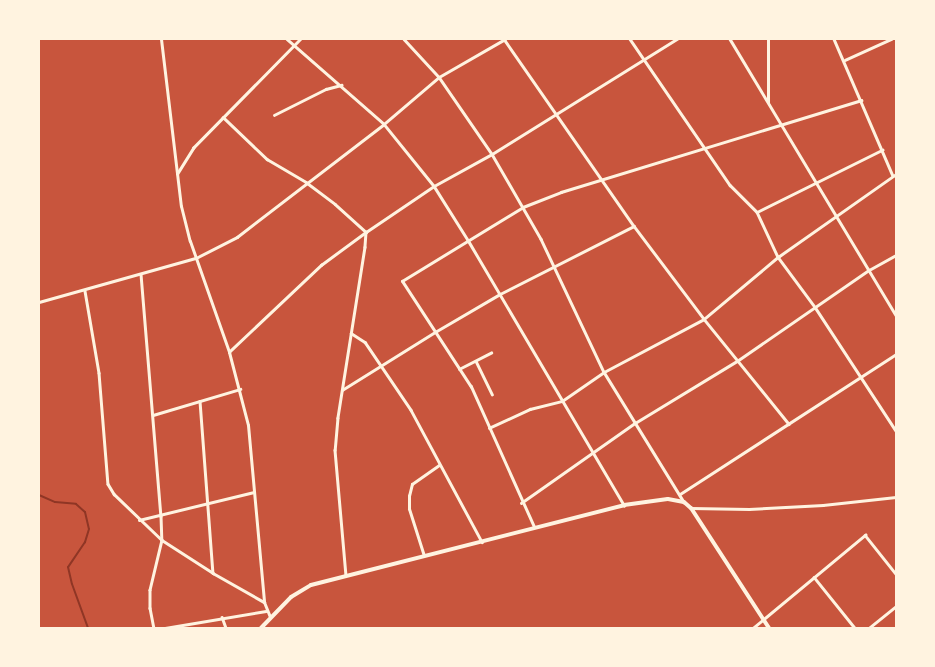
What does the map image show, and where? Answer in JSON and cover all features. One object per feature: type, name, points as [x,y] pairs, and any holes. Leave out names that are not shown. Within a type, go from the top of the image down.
[{"type":"main road","points":[[261,628],[291,597],[311,586],[624,505],[668,498],[684,502],[691,508],[769,628]]},
{"type":"street","points":[[161,39],[181,206],[196,258],[229,352],[248,425],[264,602],[270,617]]},
{"type":"street","points":[[287,39],[384,124],[434,186],[468,240],[624,505]]},
{"type":"street","points":[[177,174],[193,148],[300,39]]},
{"type":"street","points":[[404,39],[439,77],[492,154],[554,266],[604,372],[684,502]]},
{"type":"street","points":[[39,302],[84,291],[196,258],[237,237],[306,182],[384,124],[439,77],[504,39],[634,226],[704,320],[789,424]]},
{"type":"street","points":[[630,39],[730,185],[757,212],[778,257],[815,307],[896,431]]},
{"type":"street","points":[[229,352],[321,265],[366,232],[434,186],[492,154],[677,39]]},
{"type":"street","points":[[730,39],[896,315]]},
{"type":"street","points":[[768,39],[768,102]]},
{"type":"street","points":[[489,428],[530,409],[562,401],[604,372],[704,320],[778,257],[895,175],[882,150],[834,39]]},
{"type":"street","points":[[844,60],[891,39]]},
{"type":"street","points":[[274,115],[326,89],[341,85]]},
{"type":"street","points":[[535,529],[521,503],[471,387],[402,281],[523,207],[602,180],[861,100]]},
{"type":"street","points":[[223,117],[267,159],[306,182],[336,204],[366,232]]},
{"type":"street","points":[[757,212],[882,150]]},
{"type":"street","points":[[342,390],[500,294],[634,226]]},
{"type":"street","points":[[346,576],[335,450],[342,390],[366,232]]},
{"type":"street","points":[[521,503],[635,422],[738,361],[869,270],[896,255]]},
{"type":"street","points":[[141,274],[162,516],[162,540],[150,590],[154,628]]},
{"type":"street","points":[[84,291],[99,373],[108,484],[114,494],[139,520],[162,540],[264,602]]},
{"type":"street","points":[[352,333],[365,342],[411,410],[482,542]]},
{"type":"street","points":[[459,369],[491,353]]},
{"type":"street","points":[[680,494],[896,354]]},
{"type":"street","points":[[476,360],[492,394]]},
{"type":"street","points":[[153,415],[240,389]]},
{"type":"street","points":[[200,401],[214,573]]},
{"type":"street","points":[[424,557],[409,509],[410,488],[412,484],[440,465]]},
{"type":"street","points":[[139,520],[162,516],[254,492]]},
{"type":"street","points":[[691,508],[758,509],[823,505],[896,497]]},
{"type":"street","points":[[753,628],[865,536],[896,574]]},
{"type":"street","points":[[814,577],[855,628]]},
{"type":"street","points":[[869,628],[896,606]]},
{"type":"street","points":[[165,628],[266,611]]},
{"type":"street","points":[[222,617],[226,628]]},
{"type":"waterway","points":[[39,495],[55,502],[76,504],[85,512],[89,529],[85,542],[68,567],[88,628]]}]
